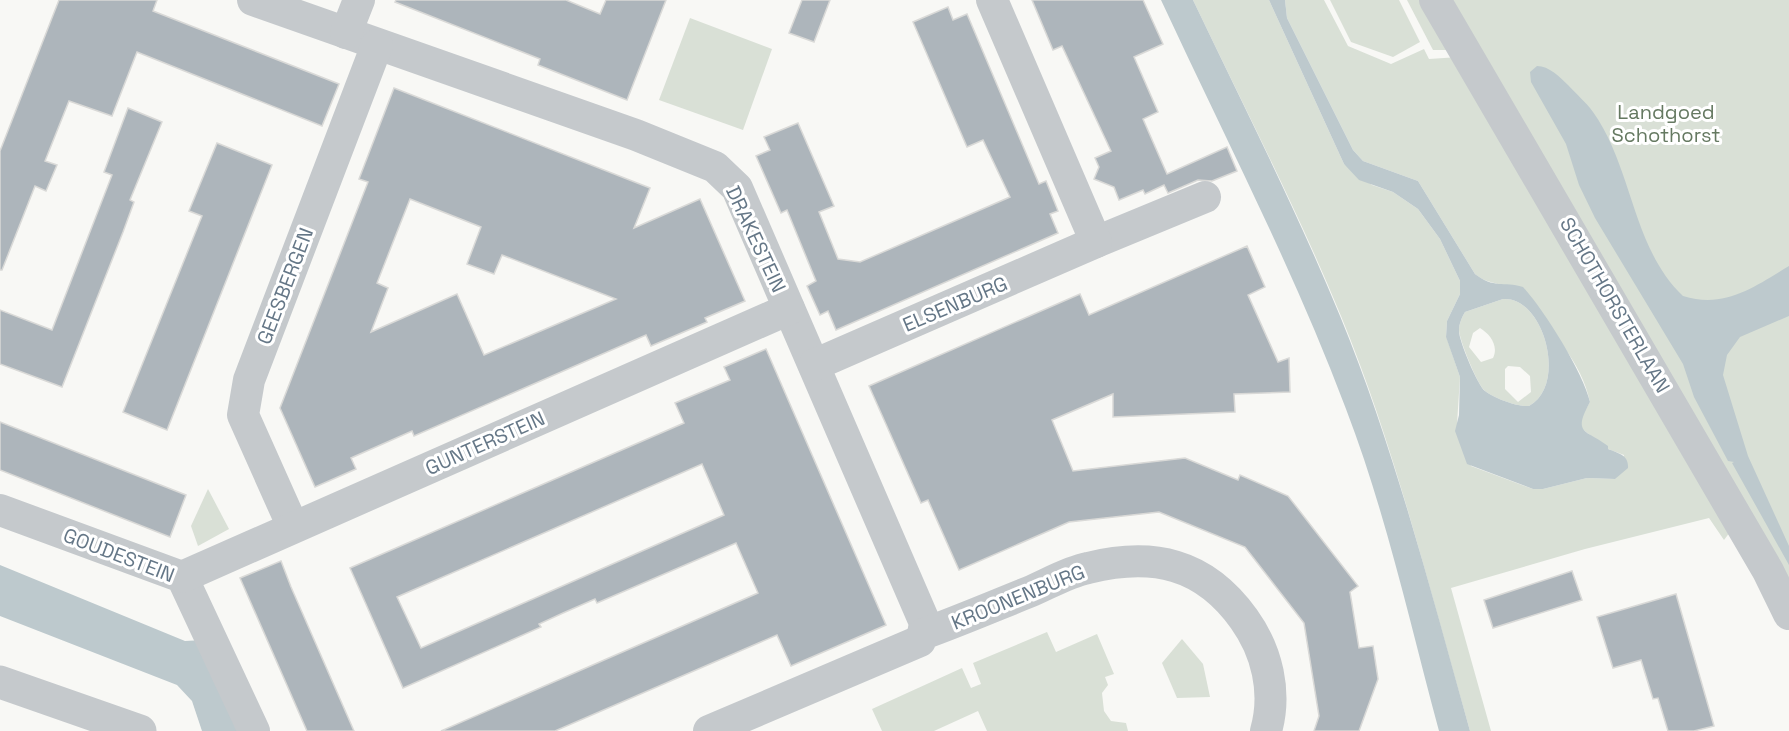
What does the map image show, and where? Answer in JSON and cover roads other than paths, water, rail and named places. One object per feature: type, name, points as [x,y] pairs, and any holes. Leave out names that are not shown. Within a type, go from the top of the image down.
[{"type":"street","name":"DRAKESTEIN","points":[[253,0],[636,135],[715,167],[737,188],[925,623],[923,634]]},
{"type":"street","points":[[346,33],[359,0]]},
{"type":"street","points":[[992,0],[1096,242]]},
{"type":"street","name":"SCHOTHORSTERLAAN","points":[[1435,0],[1768,571],[1789,614]]},
{"type":"street","name":"GEESBERGEN","points":[[293,527],[243,414],[249,380],[377,45]]},
{"type":"street","name":"ELSENBURG","points":[[814,365],[1205,197]]},
{"type":"street","name":"GUNTERSTEIN","points":[[182,577],[789,309]]},
{"type":"street","name":"GOUDESTEIN","points":[[0,510],[182,577],[254,731]]},
{"type":"street","name":"KROONENBURG","points":[[709,731],[920,641],[923,634],[1086,568],[1150,560],[1179,566],[1205,580],[1228,597],[1252,631],[1266,662],[1271,693],[1266,731]]},
{"type":"street","points":[[0,681],[140,731]]},
{"type":"park label","name":"Landgoed Schothorst","points":[[1666,124]]}]
